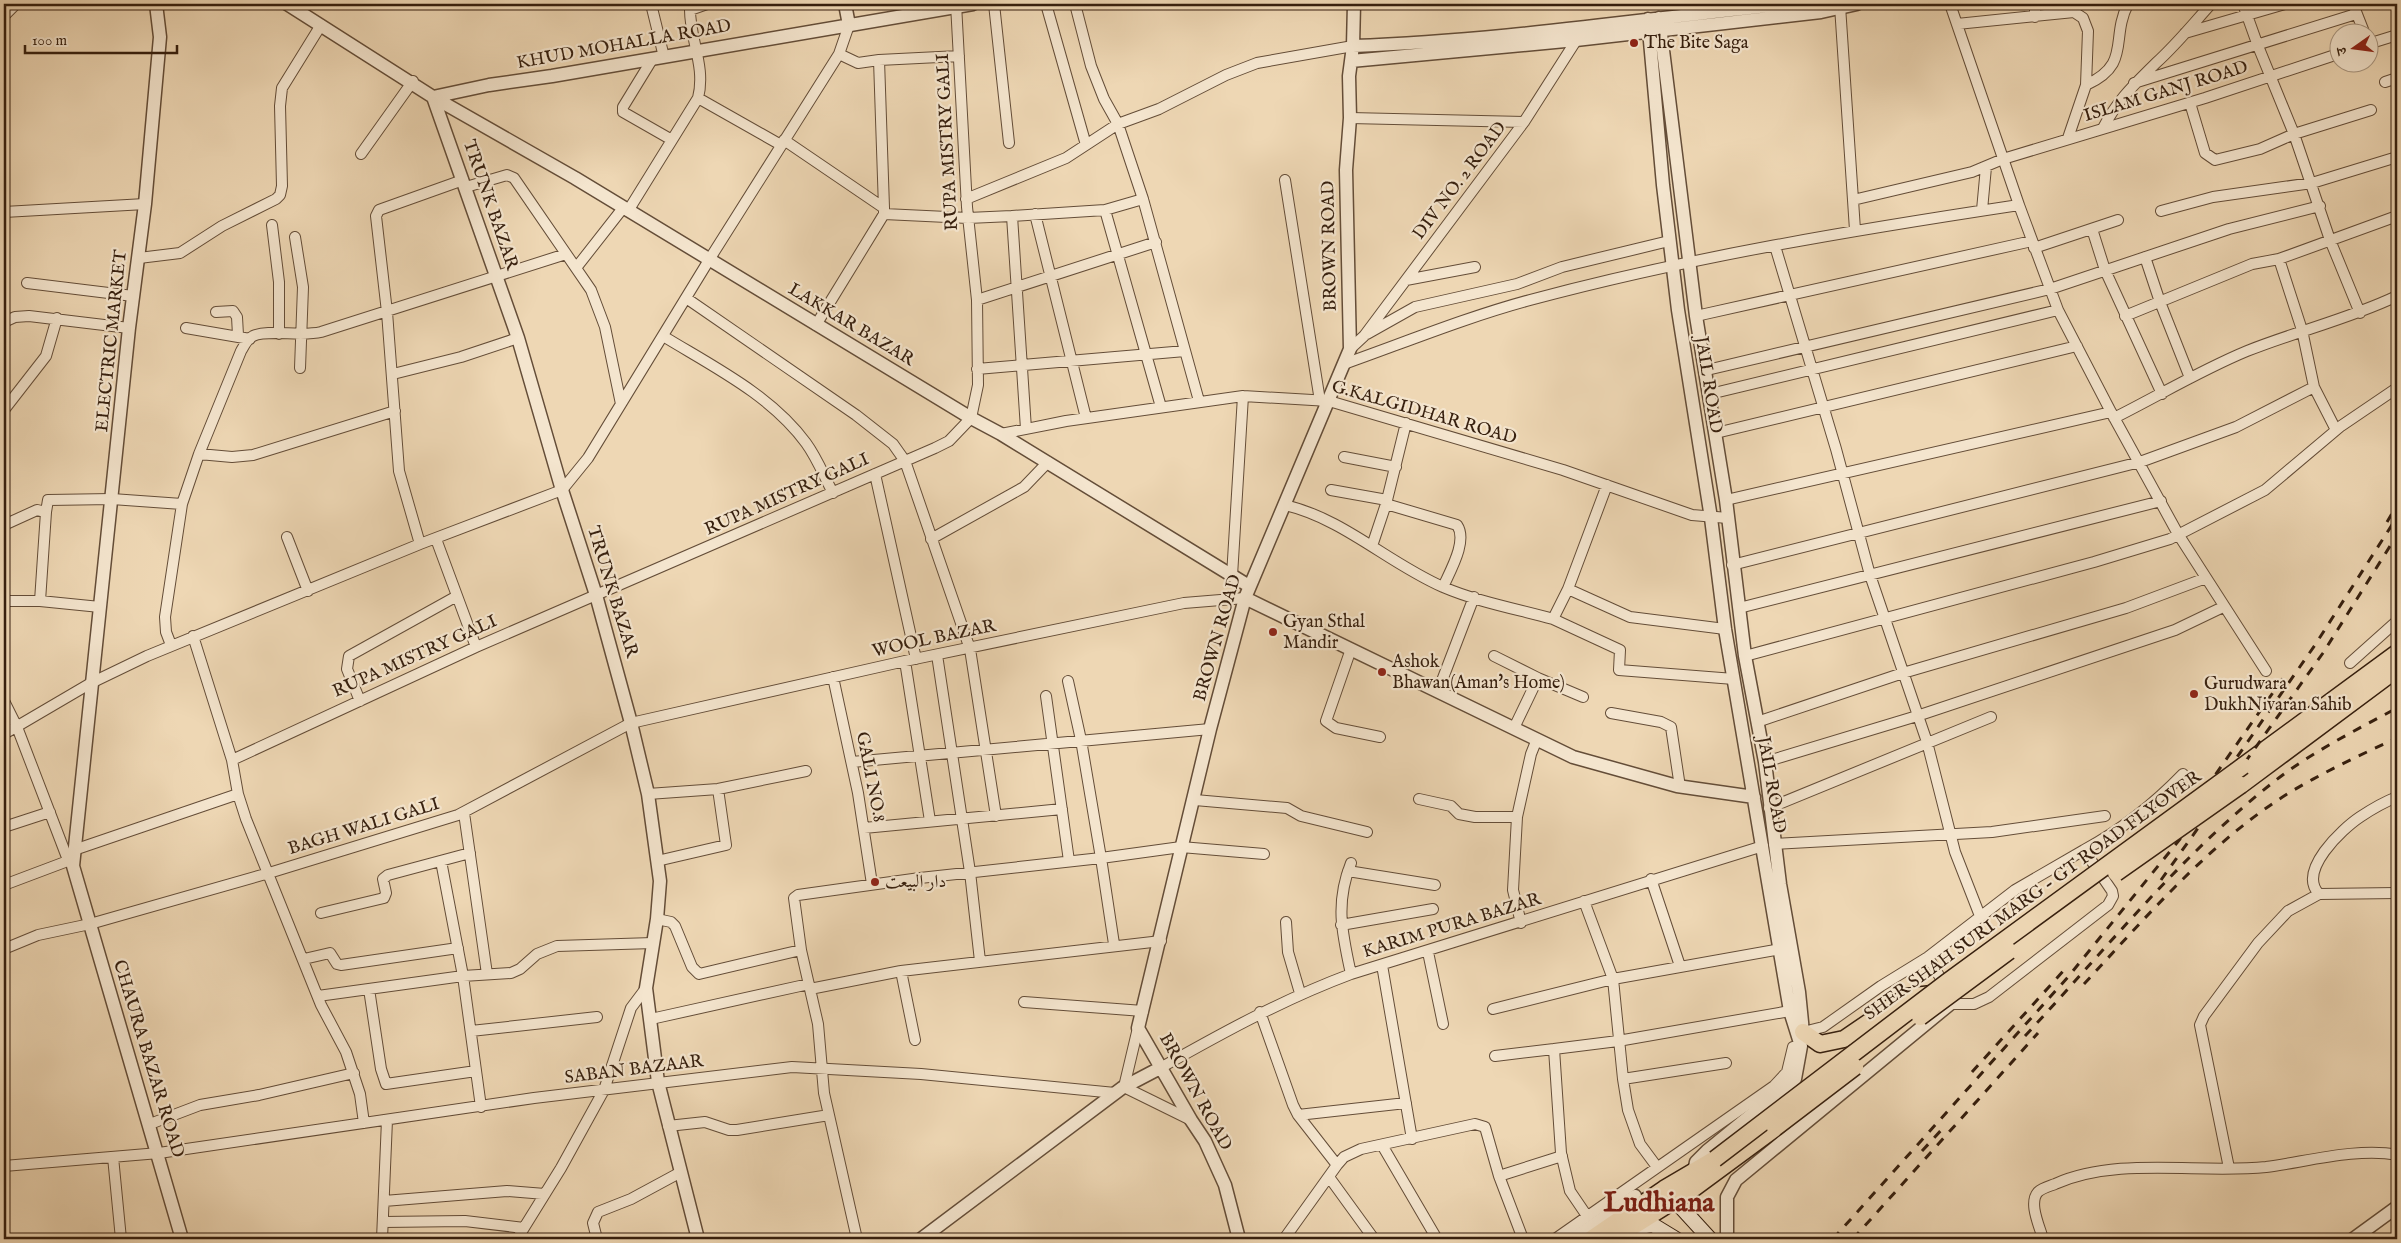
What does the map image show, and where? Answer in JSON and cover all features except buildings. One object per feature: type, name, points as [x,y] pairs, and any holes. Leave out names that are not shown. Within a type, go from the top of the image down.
[{"type":"main road","name":"SHER SHAH SURI MARG - GT ROAD FLYOVER","points":[[1669,1194],[1694,1172],[1722,1154],[1932,994],[2397,653]]},
{"type":"main road","name":"SHER SHAH SURI MARG - GT ROAD FLYOVER","points":[[1669,1194],[1694,1188],[1760,1149],[1968,981],[2397,669]]},
{"type":"main road","points":[[1806,1039],[1820,1044],[1833,1043],[1844,1038],[1906,997],[1916,994],[1932,994]]},
{"type":"main road","points":[[1635,1196],[1643,1190],[1669,1194],[1710,1239]]},
{"type":"main road","points":[[1626,1234],[1656,1211],[1669,1194]]},
{"type":"main road","points":[[1591,1239],[1669,1194]]},
{"type":"main road","points":[[1656,1211],[1685,1239]]},
{"type":"main road","points":[[1613,1239],[1653,1225],[1676,1239]]},
{"type":"street","points":[[4,16],[16,4]]},
{"type":"street","name":"ELECTRIC MARKET","points":[[78,888],[71,856],[86,748],[91,683],[129,328],[145,204],[160,37],[156,4]]},
{"type":"street","points":[[651,4],[659,57],[623,107],[623,112],[672,140]]},
{"type":"street","points":[[576,268],[625,209],[698,98],[701,80],[690,10],[707,4]]},
{"type":"street","points":[[4,734],[91,683],[193,636],[420,544],[562,490],[588,458],[782,142],[839,54],[849,25],[845,4]]},
{"type":"street","name":"KHUD MOHALLA ROAD","points":[[433,97],[849,25],[922,8],[973,4]]},
{"type":"street","points":[[994,4],[1009,143]]},
{"type":"street","points":[[1046,4],[1086,145]]},
{"type":"street","points":[[1075,4],[1092,66],[1104,99],[1118,124],[1143,199],[1199,402]]},
{"type":"street","name":"BROWN ROAD","points":[[1239,1239],[1225,1185],[1205,1140],[1191,1120],[1138,1028],[1161,940],[1210,728],[1247,592],[1285,505],[1325,401],[1350,349],[1346,170],[1350,118],[1349,76],[1353,46],[1354,4]]},
{"type":"street","points":[[1351,61],[1576,40],[1654,24],[1788,4]]},
{"type":"street","points":[[966,199],[1049,166],[1118,124],[1159,109],[1226,75],[1257,63],[1353,46],[1393,45],[1588,26],[1654,24],[1821,12],[1836,5],[1856,4]]},
{"type":"street","points":[[1950,4],[2018,205],[2058,310],[2178,534],[2223,607],[2266,671]]},
{"type":"street","points":[[2035,4],[2035,17]]},
{"type":"street","points":[[2086,85],[2106,73],[2115,62],[2121,27],[2128,4]]},
{"type":"street","points":[[2103,128],[2120,99],[2211,4]]},
{"type":"street","points":[[2243,4],[2270,77],[2294,134],[2330,240],[2360,313]]},
{"type":"street","points":[[2185,33],[2285,4]]},
{"type":"street","points":[[2352,4],[2360,22]]},
{"type":"street","points":[[292,5],[413,82],[433,97]]},
{"type":"street","name":"RUPA MISTRY GALI","points":[[232,760],[476,646],[905,461],[949,440],[971,418],[978,385],[977,300],[966,199],[956,5]]},
{"type":"street","points":[[1836,5],[1855,230]]},
{"type":"street","points":[[1957,24],[2035,17],[2074,8],[2086,23],[2086,85],[2068,138]]},
{"type":"street","points":[[2134,83],[2356,14]]},
{"type":"street","name":"JAIL ROAD","points":[[1654,24],[1679,183],[1696,316],[1707,370],[1726,500],[1732,565],[1745,656],[1765,762],[1769,808],[1769,845],[1790,1012],[1806,1039]]},
{"type":"street","name":"JAIL ROAD","points":[[1654,24],[1663,185],[1669,241],[1711,518],[1725,629],[1754,797],[1769,845],[1799,992],[1806,1039]]},
{"type":"street","points":[[138,258],[180,253],[222,226],[276,199],[280,194],[282,186],[280,106],[282,88],[321,25]]},
{"type":"street","name":"DIV NO. 2 ROAD","points":[[1350,349],[1364,336],[1524,122],[1576,40],[1588,26]]},
{"type":"street","points":[[2378,41],[2397,35]]},
{"type":"street","points":[[839,54],[858,63],[879,60],[959,56]]},
{"type":"street","name":"ISLAM GANJ ROAD","points":[[1853,200],[1972,172],[2002,159],[2190,102],[2328,57]]},
{"type":"street","points":[[816,325],[884,211],[879,60]]},
{"type":"street","points":[[2385,82],[2397,78]]},
{"type":"street","points":[[361,154],[413,82]]},
{"type":"street","name":"TRUNK BAZAR","points":[[433,97],[518,338],[562,490],[596,595],[631,723],[648,794],[660,894],[646,988],[658,1082],[664,1112],[698,1239]]},
{"type":"street","name":"LAKKAR BAZAR","points":[[433,97],[625,209],[971,418],[1048,462],[1232,576],[1247,592],[1351,649],[1574,758],[1680,787],[1754,797]]},
{"type":"street","points":[[698,98],[782,142],[884,211],[968,218],[1012,216],[1105,210],[1143,199]]},
{"type":"street","points":[[2190,102],[2201,143],[2211,159],[2260,149],[2294,134],[2372,110]]},
{"type":"street","points":[[1350,118],[1524,122]]},
{"type":"street","points":[[2161,211],[2213,196],[2312,183],[2397,156]]},
{"type":"street","points":[[1982,210],[1986,166]]},
{"type":"street","points":[[420,544],[400,471],[394,411],[393,374],[376,213],[378,210],[465,184],[507,175],[514,178],[591,290],[603,319],[621,404]]},
{"type":"street","points":[[1285,180],[1325,401]]},
{"type":"street","points":[[1663,185],[1679,183]]},
{"type":"street","points":[[4,212],[145,204]]},
{"type":"street","points":[[1344,364],[1492,311],[1672,265],[1855,230],[2018,205]]},
{"type":"street","points":[[1707,370],[2050,289],[2229,229],[2320,206]]},
{"type":"street","points":[[1105,210],[1161,406]]},
{"type":"street","points":[[1034,214],[1086,418]]},
{"type":"street","points":[[1012,216],[1026,429]]},
{"type":"street","points":[[2125,316],[2252,264],[2279,259],[2397,216]]},
{"type":"street","points":[[1696,316],[2033,244],[2092,229],[2118,220]]},
{"type":"street","points":[[272,226],[279,282],[279,334]]},
{"type":"street","points":[[2092,229],[2105,270],[2162,394]]},
{"type":"street","points":[[295,237],[303,287],[300,368]]},
{"type":"street","points":[[1364,336],[1416,307],[1518,284],[1562,267],[1669,241]]},
{"type":"street","points":[[977,300],[1156,242]]},
{"type":"street","points":[[1775,246],[1792,296],[1870,574],[1927,742],[1949,833],[1980,916]]},
{"type":"street","points":[[171,646],[166,632],[165,617],[182,504],[199,454],[241,351],[250,339],[260,334],[301,335],[320,332],[566,254]]},
{"type":"street","points":[[2145,257],[2160,302],[2190,378]]},
{"type":"street","points":[[2279,259],[2302,330],[2314,387],[2336,430]]},
{"type":"street","points":[[1406,280],[1475,267]]},
{"type":"street","points":[[26,283],[133,296]]},
{"type":"street","points":[[1726,500],[2113,415],[2162,394],[2190,378],[2247,351],[2302,330],[2360,313],[2397,296]]},
{"type":"street","points":[[686,298],[863,420],[893,444],[905,461],[970,649],[987,748],[996,816]]},
{"type":"street","points":[[1710,394],[2058,310]]},
{"type":"street","points":[[216,312],[233,311],[237,317],[238,336]]},
{"type":"street","points":[[4,322],[23,316],[57,318],[129,328]]},
{"type":"street","points":[[4,410],[46,356],[57,318]]},
{"type":"street","points":[[186,328],[250,339]]},
{"type":"street","points":[[663,336],[735,381],[773,409],[805,442],[833,493]]},
{"type":"street","points":[[393,374],[461,358],[518,338]]},
{"type":"street","points":[[1716,433],[2077,346]]},
{"type":"street","points":[[977,369],[1185,351]]},
{"type":"street","points":[[1732,565],[2140,462],[2236,427],[2314,387]]},
{"type":"street","points":[[1745,656],[2143,548],[2178,534],[2265,490],[2336,430],[2397,388]]},
{"type":"street","points":[[1232,576],[1243,396]]},
{"type":"street","name":"G.KALGIDHAR ROAD","points":[[1001,434],[1161,406],[1243,396],[1325,401],[1406,423],[1606,485],[1692,515],[1728,518]]},
{"type":"street","points":[[199,454],[232,457],[253,455],[394,411]]},
{"type":"street","points":[[1372,546],[1387,502],[1406,423]]},
{"type":"street","points":[[1344,456],[1396,467]]},
{"type":"street","points":[[931,540],[1024,487],[1048,462]]},
{"type":"street","points":[[875,474],[916,659]]},
{"type":"street","points":[[1553,618],[1568,589],[1606,485]]},
{"type":"street","points":[[1331,490],[1387,502],[1452,522],[1460,530],[1460,542],[1444,587]]},
{"type":"street","points":[[40,601],[48,500],[112,499],[182,504]]},
{"type":"street","points":[[1738,608],[2161,501]]},
{"type":"street","points":[[1285,505],[1320,515],[1444,587],[1553,618],[1620,650],[1618,666],[1620,671],[1734,680]]},
{"type":"street","points":[[4,525],[37,510],[46,512]]},
{"type":"street","points":[[287,537],[308,590]]},
{"type":"street","points":[[436,539],[476,646]]},
{"type":"street","points":[[1757,722],[1903,673],[2126,608],[2206,578]]},
{"type":"street","points":[[1568,589],[1630,616],[1725,629]]},
{"type":"street","name":"WOOL BAZAR","points":[[631,723],[905,661],[1184,603],[1247,592]]},
{"type":"street","points":[[360,701],[347,669],[349,656],[457,596]]},
{"type":"street","points":[[1438,691],[1474,597]]},
{"type":"street","points":[[4,601],[40,601],[100,607]]},
{"type":"street","points":[[1765,762],[1917,716],[2175,630],[2223,607]]},
{"type":"street","points":[[2350,663],[2397,621]]},
{"type":"street","points":[[193,636],[232,760],[238,794],[246,819],[318,996],[354,1074],[364,1123]]},
{"type":"street","points":[[1351,649],[1326,721],[1336,728],[1380,737]]},
{"type":"street","points":[[937,655],[970,872],[980,961]]},
{"type":"street","points":[[1494,656],[1538,678],[1583,697]]},
{"type":"street","points":[[905,661],[930,821]]},
{"type":"street","name":"GALI NO.8","points":[[833,677],[852,762],[872,884]]},
{"type":"street","points":[[1514,728],[1538,678]]},
{"type":"street","points":[[1068,681],[1081,740],[1114,944]]},
{"type":"street","points":[[1046,696],[1069,861]]},
{"type":"street","points":[[4,701],[17,727],[50,812],[71,856]]},
{"type":"street","points":[[1611,713],[1661,722],[1671,727],[1680,787]]},
{"type":"street","points":[[1769,808],[1992,717]]},
{"type":"street","name":"BAGH WALI GALI","points":[[4,949],[44,933],[90,924],[269,873],[464,812],[631,723]]},
{"type":"street","points":[[852,762],[1210,728]]},
{"type":"street","points":[[1522,923],[1513,890],[1517,817],[1531,754],[1537,740]]},
{"type":"street","points":[[648,794],[718,788],[806,771]]},
{"type":"street","points":[[1555,1239],[1781,1080],[1787,1072],[1793,1047],[1881,986],[1928,957],[2015,890],[2131,822],[2155,803],[2183,774]]},
{"type":"street","points":[[657,861],[726,845],[718,788]]},
{"type":"street","points":[[4,885],[71,856],[238,794]]},
{"type":"street","points":[[2319,894],[2316,890],[2314,878],[2320,858],[2326,849],[2359,817],[2397,797]]},
{"type":"street","points":[[1420,799],[1451,806],[1459,814],[1475,818],[1517,817]]},
{"type":"street","points":[[1194,800],[1293,809],[1301,816],[1367,832]]},
{"type":"street","points":[[864,828],[1062,810]]},
{"type":"street","points":[[4,827],[50,812]]},
{"type":"street","points":[[464,812],[487,974]]},
{"type":"street","name":"KARIM PURA BAZAR","points":[[1162,1067],[1260,1012],[1300,993],[1351,974],[1522,923],[1651,879],[1769,845],[1949,833],[1992,832],[2105,816]]},
{"type":"street","points":[[857,1239],[820,1068],[819,1034],[801,950],[793,901],[795,896],[872,884],[1181,847],[1264,854]]},
{"type":"street","points":[[1727,1239],[1728,1198],[1736,1180],[1760,1149],[1950,1000],[1974,1004],[1983,1000],[2108,905],[2113,896],[2112,891],[2084,850]]},
{"type":"street","points":[[321,913],[384,898],[386,893],[383,882],[385,877],[470,853]]},
{"type":"street","points":[[441,861],[463,976],[481,1106]]},
{"type":"street","points":[[1351,974],[1341,925],[1341,898],[1350,867],[1435,885]]},
{"type":"street","points":[[1651,879],[1680,966]]},
{"type":"street","name":"CHAURA BAZAR ROAD","points":[[78,888],[159,1153],[182,1239]]},
{"type":"street","points":[[2230,1168],[2200,1025],[2204,1016],[2258,943],[2288,911],[2319,894],[2397,894]]},
{"type":"street","points":[[1584,901],[1613,979],[1622,1079],[1634,1131],[1640,1144],[1657,1167]]},
{"type":"street","points":[[1341,925],[1433,909]]},
{"type":"street","points":[[657,919],[671,922],[675,926],[692,967],[699,974],[801,950]]},
{"type":"street","points":[[1286,922],[1288,952],[1300,993]]},
{"type":"street","points":[[651,1019],[809,987],[901,971],[1114,944],[1161,940]]},
{"type":"street","points":[[318,996],[463,976],[515,972],[537,954],[557,946],[653,943]]},
{"type":"street","points":[[304,959],[330,954],[337,964],[341,965],[458,948]]},
{"type":"street","points":[[1493,1009],[1613,979],[1781,949]]},
{"type":"street","points":[[1428,952],[1443,1024]]},
{"type":"street","points":[[1928,957],[1950,1000]]},
{"type":"street","points":[[1382,964],[1412,1139]]},
{"type":"street","points":[[901,971],[915,1040]]},
{"type":"street","points":[[517,1239],[604,1090],[631,1008],[646,988]]},
{"type":"street","points":[[369,989],[381,1069],[386,1084],[476,1071]]},
{"type":"street","points":[[1024,1002],[1143,1011]]},
{"type":"street","points":[[1260,1012],[1288,1094],[1298,1115],[1337,1165]]},
{"type":"street","points":[[1495,1056],[1618,1041],[1790,1012]]},
{"type":"street","points":[[471,1031],[597,1017]]},
{"type":"street","points":[[1120,1090],[1138,1028]]},
{"type":"street","points":[[1694,1172],[1696,1162],[1721,1138],[1795,1079],[1806,1039]]},
{"type":"street","points":[[1554,1049],[1562,1156],[1570,1191],[1587,1216]]},
{"type":"street","points":[[1622,1079],[1726,1062]]},
{"type":"street","name":"SABAN BAZAAR","points":[[4,1166],[159,1153],[481,1106],[658,1082],[792,1067],[921,1074],[1120,1090]]},
{"type":"street","points":[[921,1239],[1120,1090],[1162,1067]]},
{"type":"street","points":[[150,1124],[200,1105],[259,1095],[354,1074]]},
{"type":"street","points":[[1120,1090],[1191,1120]]},
{"type":"street","points":[[1298,1115],[1406,1103]]},
{"type":"street","points":[[668,1126],[705,1122],[720,1128],[737,1130],[829,1115]]},
{"type":"street","points":[[382,1239],[387,1120]]},
{"type":"street","points":[[1284,1239],[1337,1165],[1350,1154],[1466,1126],[1482,1125],[1487,1133],[1498,1176],[1523,1239]]},
{"type":"street","points":[[1382,1145],[1437,1239]]},
{"type":"street","points":[[2043,1239],[2037,1219],[2035,1198],[2040,1190],[2067,1178],[2107,1170],[2264,1167],[2383,1152],[2397,1155]]},
{"type":"street","points":[[1498,1176],[1562,1156]]},
{"type":"street","points":[[113,1157],[121,1239]]},
{"type":"street","points":[[597,1239],[593,1223],[598,1212],[631,1198],[681,1172]]},
{"type":"street","points":[[1329,1177],[1374,1239]]},
{"type":"street","points":[[384,1201],[507,1191],[545,1194]]},
{"type":"street","points":[[1574,1239],[1635,1196]]},
{"type":"street","points":[[2353,1239],[2397,1207]]},
{"type":"street","points":[[383,1222],[465,1221],[524,1228]]},
{"type":"railway","points":[[2387,522],[2397,505]]},
{"type":"railway","points":[[1833,1239],[2068,977],[2180,839],[2315,645],[2397,517]]},
{"type":"railway","points":[[2161,880],[2323,653],[2397,535]]},
{"type":"railway","points":[[2164,848],[2286,674]]},
{"type":"railway","points":[[2025,1036],[2147,901],[2211,836],[2245,806],[2280,777],[2308,758],[2397,708]]},
{"type":"railway","points":[[2084,984],[2182,880],[2235,832],[2292,791],[2344,763],[2397,738]]},
{"type":"railway","points":[[1972,1072],[2066,968]]},
{"type":"railway","points":[[1853,1239],[2038,1033]]},
{"type":"railway","points":[[1922,1151],[1945,1126]]},
{"type":"place","name":"The Bite Saga","points":[[1634,43]]},
{"type":"place","name":"Gyan Sthal Mandir","points":[[1273,632]]},
{"type":"place","name":"Ashok Bhawan(Aman's Home)","points":[[1382,672]]},
{"type":"place","name":"Gurudwara DukhNivaran Sahib","points":[[2194,694]]},
{"type":"place","name":"دار البیعت","points":[[875,882]]},
{"type":"district","name":"Ludhiana","points":[[1659,1203]]}]
